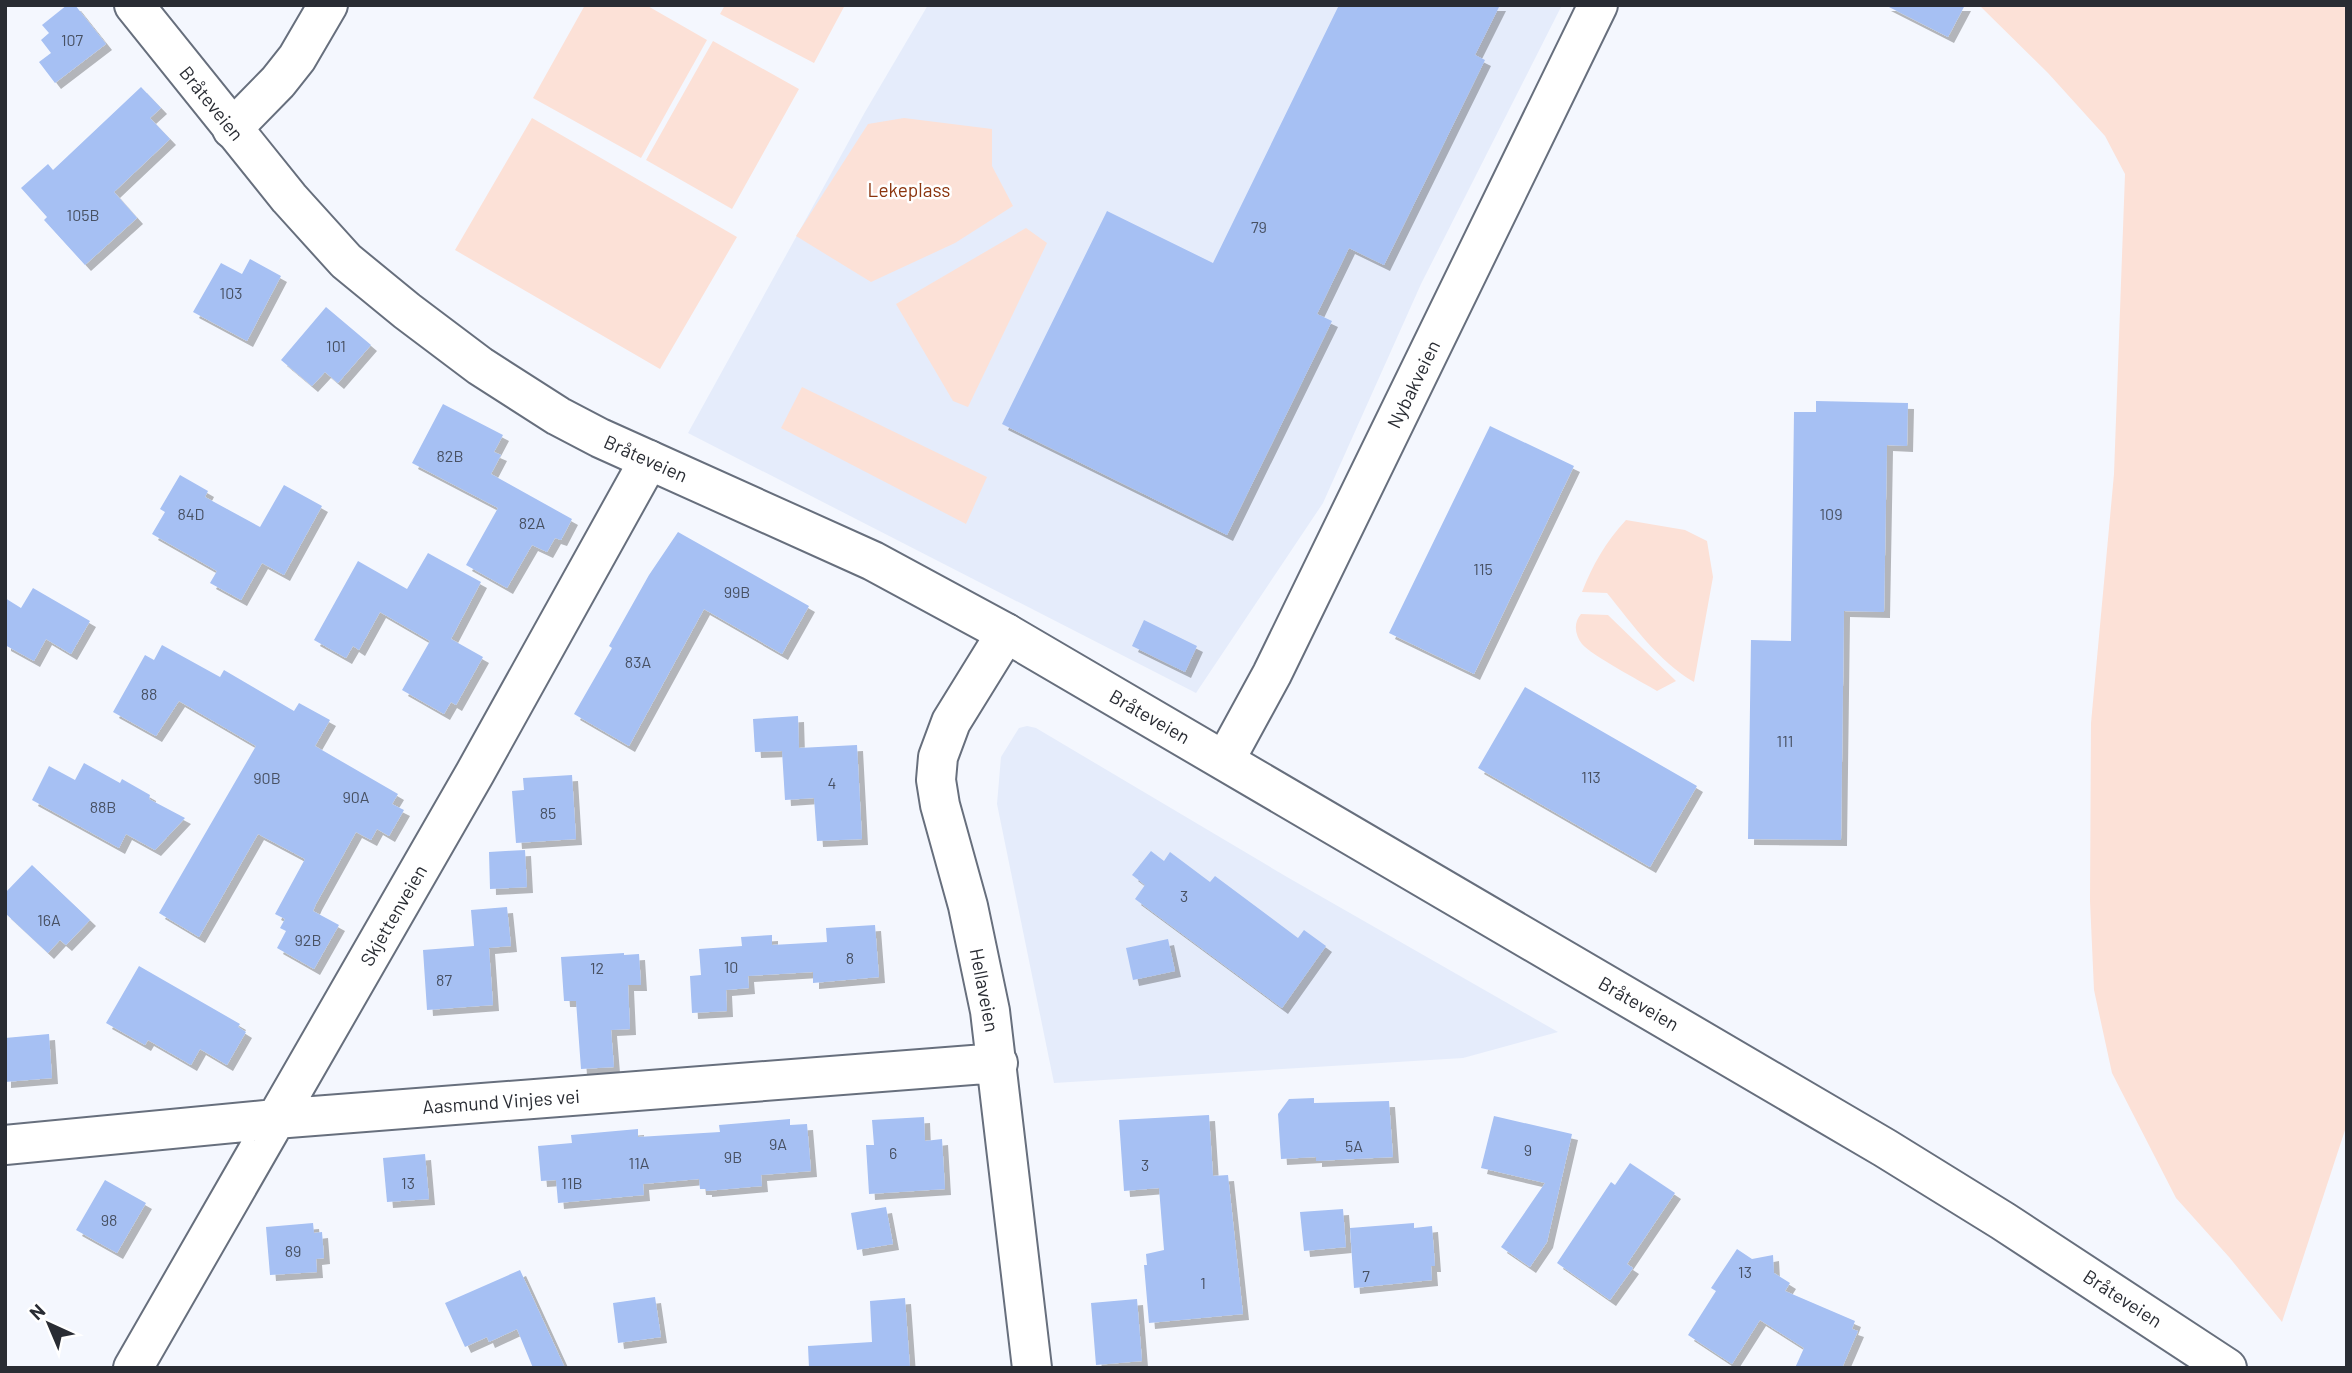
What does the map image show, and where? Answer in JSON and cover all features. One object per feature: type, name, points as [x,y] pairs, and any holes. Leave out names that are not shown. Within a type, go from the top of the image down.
[{"type":"street","name":"Bråteveien","points":[[134,5],[319,233],[379,290],[480,366],[600,438],[873,561],[1006,633],[1895,1154],[2003,1221],[2227,1368]]},
{"type":"street","points":[[232,128],[285,74],[328,5]]},
{"type":"street","name":"Nybakveien","points":[[1225,760],[1272,674],[1598,5]]},
{"type":"street","name":"Skjettenveien","points":[[133,1368],[475,773],[649,460]]},
{"type":"street","name":"Hellaveien","points":[[1006,633],[951,722],[938,757],[936,780],[940,806],[978,951],[998,1063],[1032,1368]]},
{"type":"street","name":"Aasmund Vinjes vei","points":[[5,1144],[275,1119],[998,1063]]},
{"type":"shaded area","points":[[928,5],[1562,5],[1421,284],[1323,503],[1196,693],[688,433],[865,112]]},
{"type":"shaded area","points":[[1019,728],[1036,728],[1287,877],[1558,1032],[1463,1058],[1054,1083],[997,804],[1001,757]]},
{"type":"green space","points":[[585,5],[646,5],[707,40],[641,158],[533,98]]},
{"type":"green space","points":[[725,5],[845,5],[814,63],[720,14]]},
{"type":"green space","points":[[1979,5],[2347,5],[2347,1124],[2282,1322],[2176,1198],[2112,1073],[2094,990],[2090,901],[2091,723],[2114,474],[2125,174],[2105,136],[2048,73]]},
{"type":"green space","points":[[713,41],[799,89],[732,209],[646,160]]},
{"type":"green space","points":[[532,118],[737,237],[660,369],[455,250]]},
{"type":"green space","name":"Lekeplass","points":[[904,118],[992,129],[992,166],[1013,206],[955,243],[871,282],[796,236],[868,124]]},
{"type":"green space","points":[[1026,228],[1047,243],[968,407],[953,401],[896,304]]},
{"type":"green space","points":[[802,387],[987,477],[966,524],[781,428]]},
{"type":"green space","points":[[1626,520],[1685,530],[1707,541],[1713,577],[1694,682],[1658,653],[1607,593],[1582,592],[1600,554]]},
{"type":"green space","points":[[1581,614],[1608,615],[1676,681],[1657,691],[1595,655],[1578,637],[1576,625]]},
{"type":"building","points":[[67,5],[75,5],[106,44],[55,83],[39,62],[51,53],[41,40],[49,33],[42,25]]},
{"type":"building","points":[[1339,5],[1500,5],[1475,55],[1485,60],[1384,265],[1349,248],[1317,314],[1332,321],[1227,535],[1002,424],[1107,211],[1213,263]]},
{"type":"building","points":[[1885,5],[1965,5],[1948,37]]},
{"type":"building","points":[[141,87],[161,108],[150,118],[170,139],[114,192],[137,218],[85,265],[44,220],[47,217],[21,188],[48,164],[53,170]]},
{"type":"building","points":[[250,259],[281,276],[247,341],[193,312],[221,263],[242,274]]},
{"type":"building","points":[[326,307],[371,345],[338,383],[325,372],[312,386],[281,360]]},
{"type":"building","points":[[1816,401],[1908,403],[1907,446],[1887,445],[1884,612],[1844,611],[1841,840],[1748,839],[1751,640],[1791,641],[1794,412],[1816,412]]},
{"type":"building","points":[[443,404],[503,435],[494,452],[501,455],[491,474],[572,519],[561,540],[555,538],[547,552],[532,545],[507,588],[466,565],[498,508],[412,463]]},
{"type":"building","points":[[1490,426],[1574,466],[1474,674],[1389,633]]},
{"type":"building","points":[[180,475],[208,491],[205,497],[260,527],[284,485],[322,506],[284,575],[262,563],[241,600],[210,583],[217,571],[152,534],[165,512],[160,509]]},
{"type":"building","points":[[678,532],[809,606],[782,654],[704,609],[629,746],[574,714],[612,648],[609,646],[649,575]]},
{"type":"building","points":[[428,553],[481,582],[451,639],[483,657],[456,705],[451,702],[444,714],[402,690],[430,641],[380,612],[359,650],[353,646],[346,658],[314,640],[358,561],[407,589]]},
{"type":"building","points":[[33,588],[90,621],[71,654],[46,639],[34,661],[5,645],[5,598],[21,608]]},
{"type":"building","points":[[1144,620],[1197,646],[1185,672],[1132,646]]},
{"type":"building","points":[[162,645],[220,677],[224,670],[294,711],[299,703],[330,720],[315,746],[398,794],[392,804],[404,810],[389,836],[377,829],[371,840],[356,832],[316,904],[313,911],[339,925],[314,969],[277,948],[286,931],[280,928],[285,919],[275,914],[305,859],[258,834],[199,937],[159,913],[256,746],[179,701],[156,736],[113,712],[145,655],[154,660]]},
{"type":"building","points":[[1525,687],[1697,786],[1650,867],[1478,768]]},
{"type":"building","points":[[798,716],[799,748],[857,745],[862,839],[817,841],[814,798],[785,800],[782,751],[755,752],[753,719]]},
{"type":"building","points":[[84,763],[120,783],[122,779],[150,795],[149,799],[185,818],[155,850],[126,834],[119,848],[32,800],[49,766],[75,780]]},
{"type":"building","points":[[572,775],[576,839],[516,843],[512,791],[524,790],[523,778]]},
{"type":"building","points":[[525,850],[527,887],[490,889],[489,852]]},
{"type":"building","points":[[1151,851],[1164,861],[1170,852],[1210,882],[1215,876],[1298,938],[1304,930],[1326,946],[1282,1008],[1135,899],[1145,885],[1132,875]]},
{"type":"building","points":[[32,865],[90,920],[66,945],[60,940],[48,953],[5,913],[5,893]]},
{"type":"building","points":[[507,907],[511,946],[489,948],[493,1005],[427,1010],[423,950],[474,946],[471,910]]},
{"type":"building","points":[[875,925],[879,977],[813,983],[813,972],[748,976],[749,988],[726,990],[727,1011],[692,1013],[690,976],[701,975],[699,949],[742,946],[741,937],[772,935],[772,945],[827,942],[826,928]]},
{"type":"building","points":[[1168,939],[1175,971],[1133,980],[1126,948]]},
{"type":"building","points":[[639,954],[641,985],[628,985],[630,1029],[611,1030],[614,1067],[581,1069],[576,1001],[564,1001],[561,957]]},
{"type":"building","points":[[139,966],[240,1024],[238,1027],[246,1032],[227,1065],[200,1049],[191,1065],[148,1040],[145,1045],[106,1023]]},
{"type":"building","points":[[49,1034],[52,1078],[5,1082],[5,1038]]},
{"type":"building","points":[[1314,1098],[1314,1103],[1389,1101],[1393,1157],[1316,1161],[1316,1157],[1281,1159],[1278,1114],[1289,1099]]},
{"type":"building","points":[[1209,1115],[1213,1176],[1228,1175],[1243,1314],[1149,1323],[1144,1265],[1147,1265],[1146,1254],[1164,1250],[1159,1188],[1124,1191],[1119,1120]]},
{"type":"building","points":[[1494,1116],[1572,1134],[1547,1242],[1530,1267],[1501,1247],[1545,1183],[1481,1168]]},
{"type":"building","points":[[924,1117],[925,1141],[942,1139],[945,1189],[869,1194],[866,1145],[874,1145],[872,1120]]},
{"type":"building","points":[[790,1119],[790,1125],[807,1124],[811,1171],[761,1175],[762,1186],[706,1191],[700,1189],[699,1179],[643,1184],[644,1195],[558,1203],[556,1180],[541,1181],[538,1146],[572,1143],[571,1135],[638,1129],[638,1137],[720,1132],[719,1125]]},
{"type":"building","points":[[425,1154],[429,1199],[387,1202],[383,1158]]},
{"type":"building","points":[[1630,1163],[1675,1193],[1627,1264],[1633,1268],[1610,1300],[1557,1263],[1611,1182],[1615,1185]]},
{"type":"building","points":[[105,1180],[146,1203],[117,1253],[76,1230]]},
{"type":"building","points":[[886,1207],[893,1244],[857,1250],[851,1213]]},
{"type":"building","points":[[1343,1209],[1346,1247],[1304,1251],[1300,1212]]},
{"type":"building","points":[[313,1223],[314,1233],[322,1232],[324,1258],[316,1259],[317,1272],[270,1275],[266,1227]]},
{"type":"building","points":[[1414,1223],[1414,1228],[1432,1226],[1435,1266],[1431,1266],[1432,1280],[1354,1288],[1350,1228]]},
{"type":"building","points":[[1737,1249],[1752,1259],[1773,1255],[1774,1273],[1790,1283],[1785,1291],[1855,1321],[1852,1329],[1858,1331],[1842,1368],[1795,1368],[1804,1348],[1760,1320],[1732,1364],[1688,1335],[1716,1291],[1711,1288]]},
{"type":"building","points":[[520,1270],[565,1368],[533,1368],[517,1329],[489,1342],[487,1337],[465,1347],[445,1303]]},
{"type":"building","points":[[655,1297],[661,1337],[618,1343],[613,1303]]},
{"type":"building","points":[[905,1298],[910,1368],[809,1368],[808,1346],[872,1342],[870,1301]]},
{"type":"building","points":[[1137,1299],[1142,1361],[1096,1365],[1091,1303]]}]
